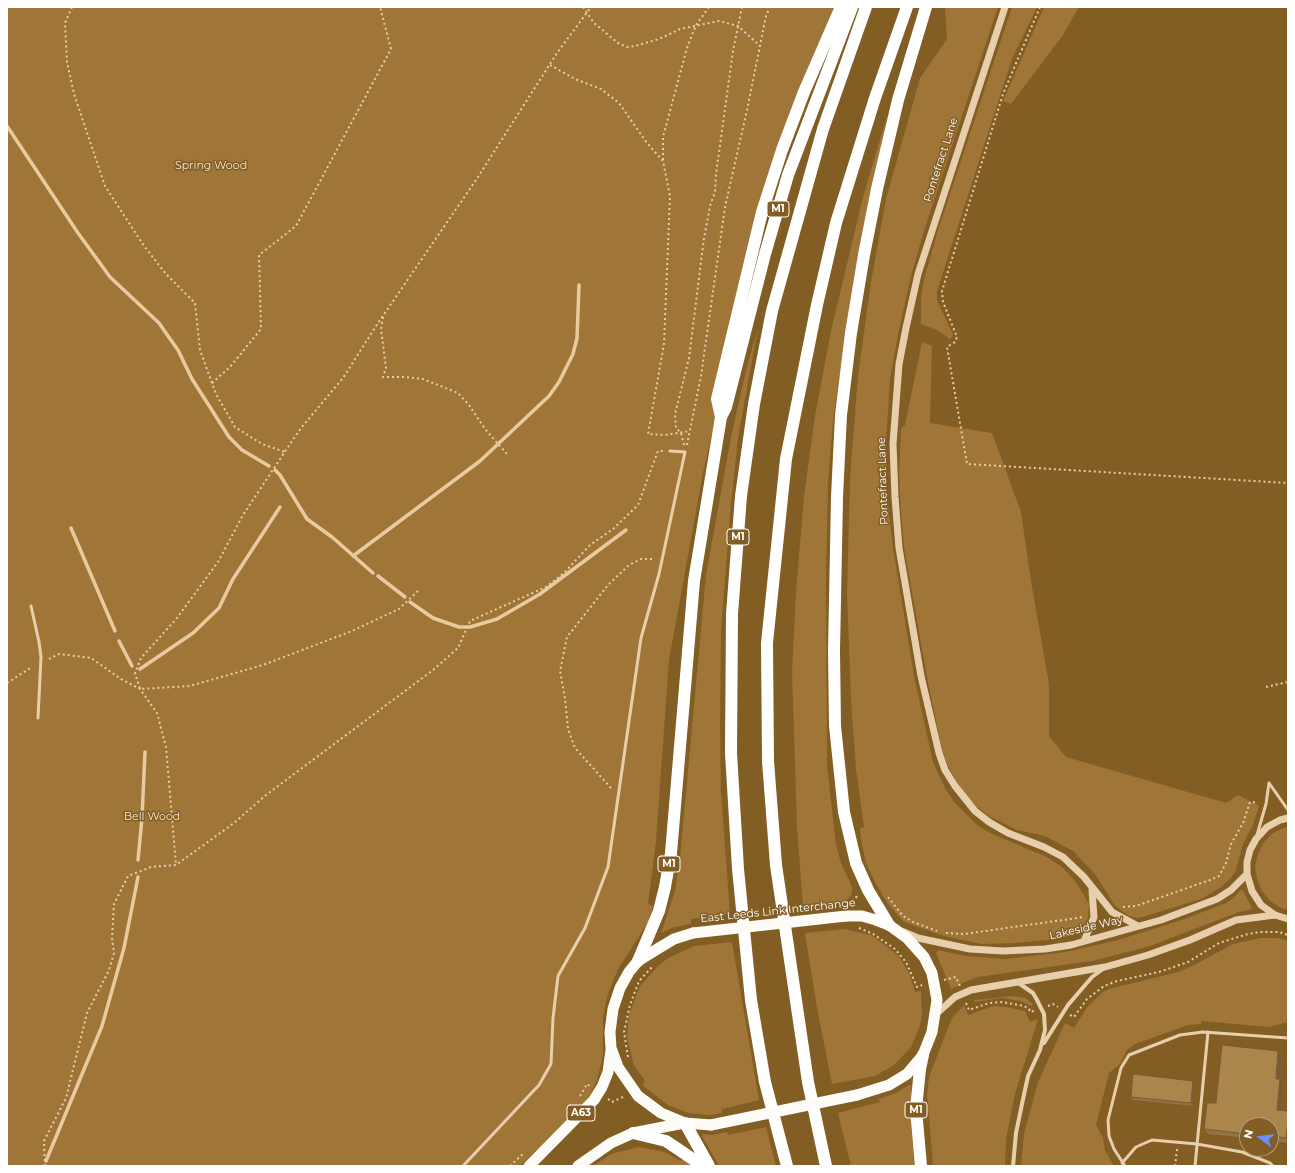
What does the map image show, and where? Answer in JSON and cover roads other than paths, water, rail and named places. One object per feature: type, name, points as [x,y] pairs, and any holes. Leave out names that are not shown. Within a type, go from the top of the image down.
[{"type":"highway","name":"M1","points":[[721,417],[717,399],[762,212],[782,150],[804,92],[841,7]]},
{"type":"highway","name":"M1","points":[[638,961],[658,911],[665,887],[671,853],[694,581],[721,417],[726,407],[764,254],[788,175],[852,7]]},
{"type":"highway","name":"M1","points":[[787,1166],[765,1082],[751,1000],[738,869],[731,753],[732,614],[741,496],[754,404],[772,311],[823,129],[866,7]]},
{"type":"highway","points":[[826,1166],[808,1082],[776,865],[768,761],[767,643],[786,459],[817,305],[836,223],[875,98],[907,7]]},
{"type":"highway","points":[[892,927],[871,896],[856,863],[844,812],[835,726],[834,651],[837,496],[842,408],[851,333],[864,255],[877,189],[898,100],[926,7]]},
{"type":"highway","name":"East Leeds Link Interchange","points":[[846,916],[862,916],[892,927],[906,938],[924,957],[935,982],[937,1000],[932,1032],[923,1055],[907,1074],[889,1085],[857,1095],[711,1125],[685,1123],[661,1113],[645,1102],[632,1089],[618,1067],[611,1048],[610,1032],[613,1009],[620,988],[629,972],[638,961],[674,939],[693,932],[846,916]]},
{"type":"highway","name":"A63","points":[[529,1166],[594,1100],[608,1072],[611,1048]]},
{"type":"highway","name":"M1","points":[[921,1166],[916,1109],[923,1055]]},
{"type":"highway","points":[[578,1166],[611,1143],[633,1133],[685,1123],[709,1166]]},
{"type":"highway","points":[[633,1133],[666,1141],[703,1166]]},
{"type":"street","name":"Pontefract Lane","points":[[1005,7],[918,274],[906,328],[899,364],[893,444],[899,548],[921,676],[939,753],[945,770],[963,798],[975,811],[989,822],[1008,833],[1044,847],[1063,857],[1076,868],[1112,912],[1138,926]]},
{"type":"street","points":[[1288,818],[1280,820],[1267,828],[1256,839],[1250,850],[1247,862],[1247,874],[1252,891],[1261,905],[1275,915],[1288,919]]},
{"type":"street","name":"Lakeside Way","points":[[892,927],[918,938],[970,949],[1003,951],[1045,949],[1084,941],[1138,926],[1217,899],[1231,890],[1247,874]]},
{"type":"street","points":[[1084,941],[1094,917],[1092,889]]},
{"type":"street","points":[[935,1015],[955,997],[971,990],[1105,967],[1148,955],[1190,940],[1236,920],[1275,915]]},
{"type":"street","points":[[1013,1166],[1016,1133],[1028,1076],[1040,1050],[1064,1011],[1080,990],[1105,967]]},
{"type":"street","points":[[1017,982],[1032,993],[1041,1007],[1045,1030],[1040,1050]]},
{"type":"lane","points":[[463,1166],[539,1085],[550,1064],[552,1018],[558,976],[585,928],[608,867],[641,638],[662,559],[685,452],[670,451]]},
{"type":"lane","points":[[31,606],[40,642],[38,718]]},
{"type":"lane","points":[[1256,839],[1264,811],[1269,783],[1288,810]]},
{"type":"lane","points":[[1195,1166],[1208,1032]]},
{"type":"lane","points":[[1125,1166],[1114,1149],[1109,1136],[1108,1120],[1120,1068],[1130,1056],[1180,1035],[1208,1032],[1287,1037]]},
{"type":"lane","points":[[1122,1163],[1136,1147],[1152,1140],[1197,1144],[1242,1152],[1274,1166]]},
{"type":"waterway","points":[[7,126],[78,233],[110,277],[159,323],[178,350],[192,379],[229,437],[242,450],[269,466]]},
{"type":"waterway","points":[[353,556],[480,461],[549,396],[559,382],[573,354],[577,338],[579,285]]},
{"type":"waterway","points":[[275,470],[280,475],[307,519],[332,537],[373,573]]},
{"type":"waterway","points":[[140,669],[193,633],[219,608],[233,579],[280,507]]},
{"type":"waterway","points":[[71,528],[115,631]]},
{"type":"waterway","points":[[410,602],[433,618],[459,627],[470,627],[497,619],[540,594],[626,530]]},
{"type":"waterway","points":[[378,576],[405,597]]},
{"type":"waterway","points":[[119,641],[132,666]]},
{"type":"waterway","points":[[138,860],[142,818],[145,752]]},
{"type":"waterway","points":[[46,1161],[102,1026],[124,948],[138,877]]},
{"type":"park label","name":"Spring Wood","points":[[211,166]]},
{"type":"park label","name":"Bell Wood","points":[[152,817]]}]
